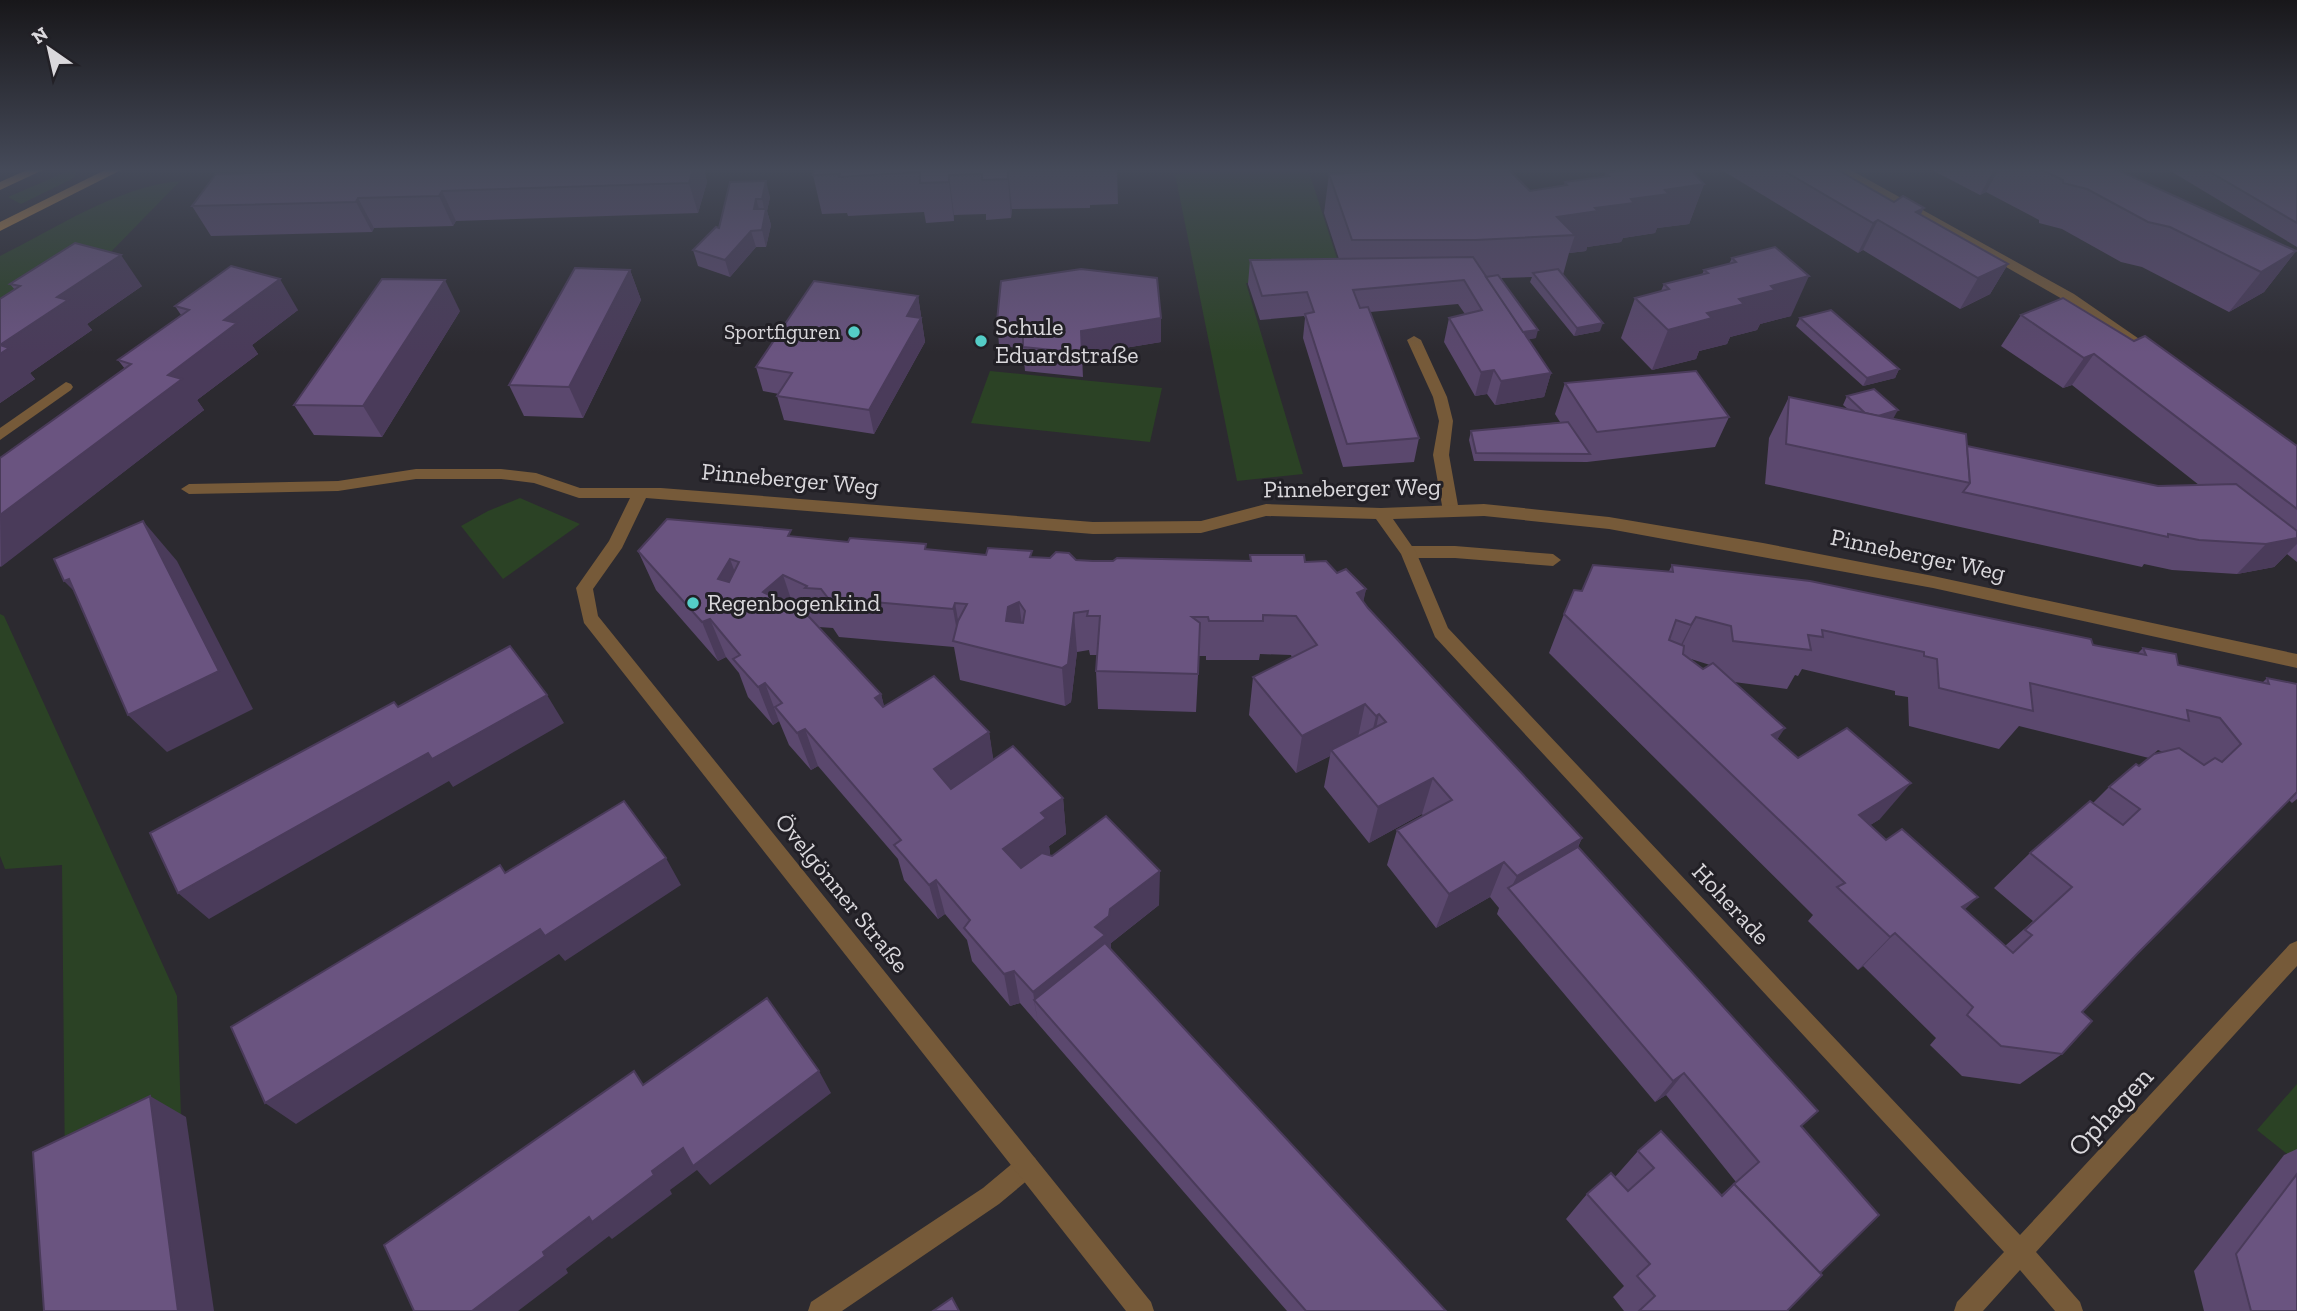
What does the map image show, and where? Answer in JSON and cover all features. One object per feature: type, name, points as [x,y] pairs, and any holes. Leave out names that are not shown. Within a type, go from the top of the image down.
[{"type":"street","points":[[1950,230],[2069,296],[2168,365]]},
{"type":"street","points":[[1414,340],[1440,397],[1446,421],[1441,454],[1451,511]]},
{"type":"street","points":[[0,435],[66,387]]},
{"type":"street","name":"Pinneberger Weg","points":[[189,489],[338,486],[416,474],[501,474],[536,478],[579,493],[661,493],[1093,528],[1200,527],[1266,510],[1381,514],[1484,510],[1609,523],[1763,549],[1933,582],[2297,661]]},
{"type":"street","name":"Övelgönner Straße","points":[[640,494],[616,544],[584,588],[590,618],[1142,1311]]},
{"type":"street","name":"Hoherade","points":[[1381,514],[1408,552],[1441,632],[2019,1251],[2071,1311]]},
{"type":"street","points":[[1408,552],[1455,552],[1553,560]]},
{"type":"street","name":"Ophagen","points":[[1966,1311],[2297,951]]},
{"type":"street","points":[[820,1311],[991,1196],[1027,1166]]},
{"type":"green space","points":[[49,230],[132,230],[104,259],[0,331],[0,256]]},
{"type":"green space","points":[[1186,230],[1328,230],[1344,280],[1246,283],[1303,474],[1237,481]]},
{"type":"green space","points":[[990,371],[1162,388],[1150,442],[971,423]]},
{"type":"green space","points":[[520,498],[580,524],[503,579],[461,526]]},
{"type":"green space","points":[[0,614],[4,616],[177,996],[181,1116],[65,1175],[62,865],[5,869],[0,856]]},
{"type":"green space","points":[[2297,1084],[2297,1162],[2257,1130]]},
{"type":"building","points":[[713,230],[760,230],[751,231],[725,260],[693,250]]},
{"type":"building","points":[[1349,230],[1570,230],[1575,235],[1476,240],[1352,240]]},
{"type":"building","points":[[1896,230],[1948,230],[2008,264],[1978,278]]},
{"type":"building","points":[[2176,230],[2250,230],[2296,251],[2261,272]]},
{"type":"building","points":[[75,243],[121,255],[57,297],[68,300],[0,345],[0,299],[20,286],[10,284]]},
{"type":"building","points":[[1775,247],[1809,276],[1771,286],[1775,290],[1739,299],[1744,304],[1707,313],[1712,318],[1668,330],[1635,298],[1669,289],[1664,284],[1708,273],[1704,270],[1736,262],[1732,258]]},
{"type":"building","points":[[1473,257],[1551,373],[1501,381],[1494,370],[1481,372],[1449,318],[1482,310],[1464,280],[1353,290],[1360,308],[1368,307],[1419,438],[1347,444],[1305,314],[1314,312],[1307,292],[1262,296],[1250,260]]},
{"type":"building","points":[[231,266],[280,279],[224,320],[237,323],[168,375],[182,379],[0,515],[0,458],[131,364],[118,360],[189,310],[175,306]]},
{"type":"building","points":[[575,268],[630,270],[569,387],[509,385]]},
{"type":"building","points":[[1081,269],[1157,278],[1161,318],[1081,331],[1082,353],[1023,347],[1023,325],[997,321],[1001,281]]},
{"type":"building","points":[[1558,269],[1603,323],[1577,328],[1533,273]]},
{"type":"building","points":[[1498,275],[1538,330],[1523,332],[1486,277]]},
{"type":"building","points":[[382,279],[445,280],[363,406],[294,405]]},
{"type":"building","points":[[814,281],[918,296],[907,316],[921,318],[869,410],[777,396],[792,373],[756,367]]},
{"type":"building","points":[[2063,298],[2134,341],[2145,336],[2297,446],[2297,509],[2094,354],[2084,358],[2021,315]]},
{"type":"building","points":[[1831,310],[1899,369],[1867,378],[1800,318]]},
{"type":"building","points":[[0,345],[9,348],[0,354]]},
{"type":"building","points":[[1696,371],[1729,417],[1597,432],[1565,383]]},
{"type":"building","points":[[1874,389],[1898,410],[1878,416],[1865,413],[1847,396]]},
{"type":"building","points":[[1789,397],[1966,434],[1970,483],[1786,444]]},
{"type":"building","points":[[1568,422],[1590,454],[1476,453],[1471,431]]},
{"type":"building","points":[[1967,446],[2158,486],[2236,484],[2297,531],[2297,538],[2266,544],[2199,540],[2168,534],[2168,537],[1963,492],[1970,483]]},
{"type":"building","points":[[667,519],[791,530],[788,536],[848,542],[850,538],[926,544],[925,549],[986,555],[988,548],[1032,551],[1030,557],[1050,558],[1056,552],[1069,553],[1076,560],[1093,561],[1113,561],[1117,558],[1251,561],[1250,555],[1304,555],[1305,562],[1326,561],[1337,573],[1346,569],[1366,589],[1357,593],[1368,608],[1582,838],[1517,876],[1504,862],[1449,894],[1397,830],[1452,800],[1433,778],[1378,807],[1331,750],[1386,722],[1379,714],[1376,716],[1365,704],[1302,736],[1253,677],[1317,645],[1296,616],[1263,615],[1263,621],[1209,621],[1208,617],[1192,617],[1200,623],[1198,674],[1096,671],[1100,616],[1087,616],[1088,611],[1074,613],[1068,664],[1062,668],[953,641],[958,621],[967,604],[955,603],[953,609],[828,598],[821,589],[805,588],[807,586],[783,575],[763,592],[794,607],[798,605],[881,694],[875,698],[883,707],[934,676],[989,732],[934,769],[951,789],[1013,746],[1063,798],[1041,813],[1046,818],[1003,849],[1021,868],[1042,853],[1052,856],[1106,816],[1160,871],[1110,909],[1109,916],[1095,927],[1105,935],[1033,992],[1014,971],[1004,974],[964,928],[970,920],[936,880],[929,885],[894,845],[901,840],[805,729],[797,733],[775,707],[782,703],[765,683],[758,687],[733,659],[740,655],[710,619],[702,622],[638,551]],"holes":[[[730,559],[739,562],[729,582],[718,579]],[[1019,602],[1025,611],[1023,623],[1006,621],[1008,607]]]},
{"type":"building","points":[[143,521],[219,671],[128,715],[69,579],[64,581],[54,559]]},
{"type":"building","points":[[1593,565],[1673,572],[1672,565],[1810,581],[2091,639],[2093,645],[2146,655],[2143,648],[2176,654],[2178,665],[2269,684],[2267,678],[2297,684],[2297,792],[2082,1012],[2092,1021],[2062,1054],[2001,1046],[1967,1015],[1973,1007],[1895,933],[1890,937],[1837,887],[1845,883],[1564,614],[1574,590],[1582,591]],"holes":[[[1696,617],[1731,626],[1733,641],[1811,650],[1808,635],[1823,637],[1822,630],[1924,652],[1924,656],[1937,659],[1939,688],[2033,711],[2030,683],[2189,721],[2187,710],[2220,718],[2241,744],[2222,762],[2215,758],[2204,765],[2179,748],[2154,754],[2139,766],[2136,764],[2109,787],[2140,809],[2123,825],[2090,801],[2030,853],[2072,887],[2025,930],[2032,935],[2013,953],[1962,907],[1978,897],[1902,829],[1886,840],[1859,815],[1911,783],[1847,728],[1798,758],[1772,735],[1785,728],[1713,663],[1703,669],[1683,654],[1684,646],[1669,640],[1676,620],[1691,625]]]},
{"type":"building","points":[[510,646],[547,695],[432,759],[428,753],[178,893],[150,833],[394,702],[398,707]]},
{"type":"building","points":[[624,801],[666,858],[545,936],[540,929],[265,1103],[231,1027],[500,865],[505,873]]},
{"type":"building","points":[[1578,847],[1818,1111],[1801,1126],[1879,1215],[1820,1273],[1734,1184],[1759,1162],[1684,1073],[1673,1081],[1508,888]]},
{"type":"building","points":[[1105,943],[1446,1311],[1306,1311],[1034,1000]]},
{"type":"building","points":[[767,998],[819,1071],[693,1166],[683,1148],[652,1171],[654,1175],[592,1222],[589,1217],[543,1252],[545,1256],[472,1311],[414,1311],[384,1245],[634,1071],[643,1085]]},
{"type":"building","points":[[150,1096],[178,1311],[44,1311],[33,1152]]},
{"type":"building","points":[[1661,1131],[1722,1196],[1734,1184],[1822,1275],[1787,1311],[1639,1311],[1655,1296],[1637,1276],[1650,1264],[1587,1194],[1611,1173],[1628,1191],[1654,1168],[1638,1151]]},
{"type":"building","points":[[2297,1174],[2297,1311],[2251,1311],[2236,1254]]},
{"type":"building","points":[[952,1298],[959,1311],[933,1311]]},
{"type":"place","name":"Sportfiguren","points":[[854,332]]},
{"type":"place","name":"Schule Eduardstraße","points":[[981,341]]},
{"type":"place","name":"Regenbogenkind","points":[[693,603]]}]
